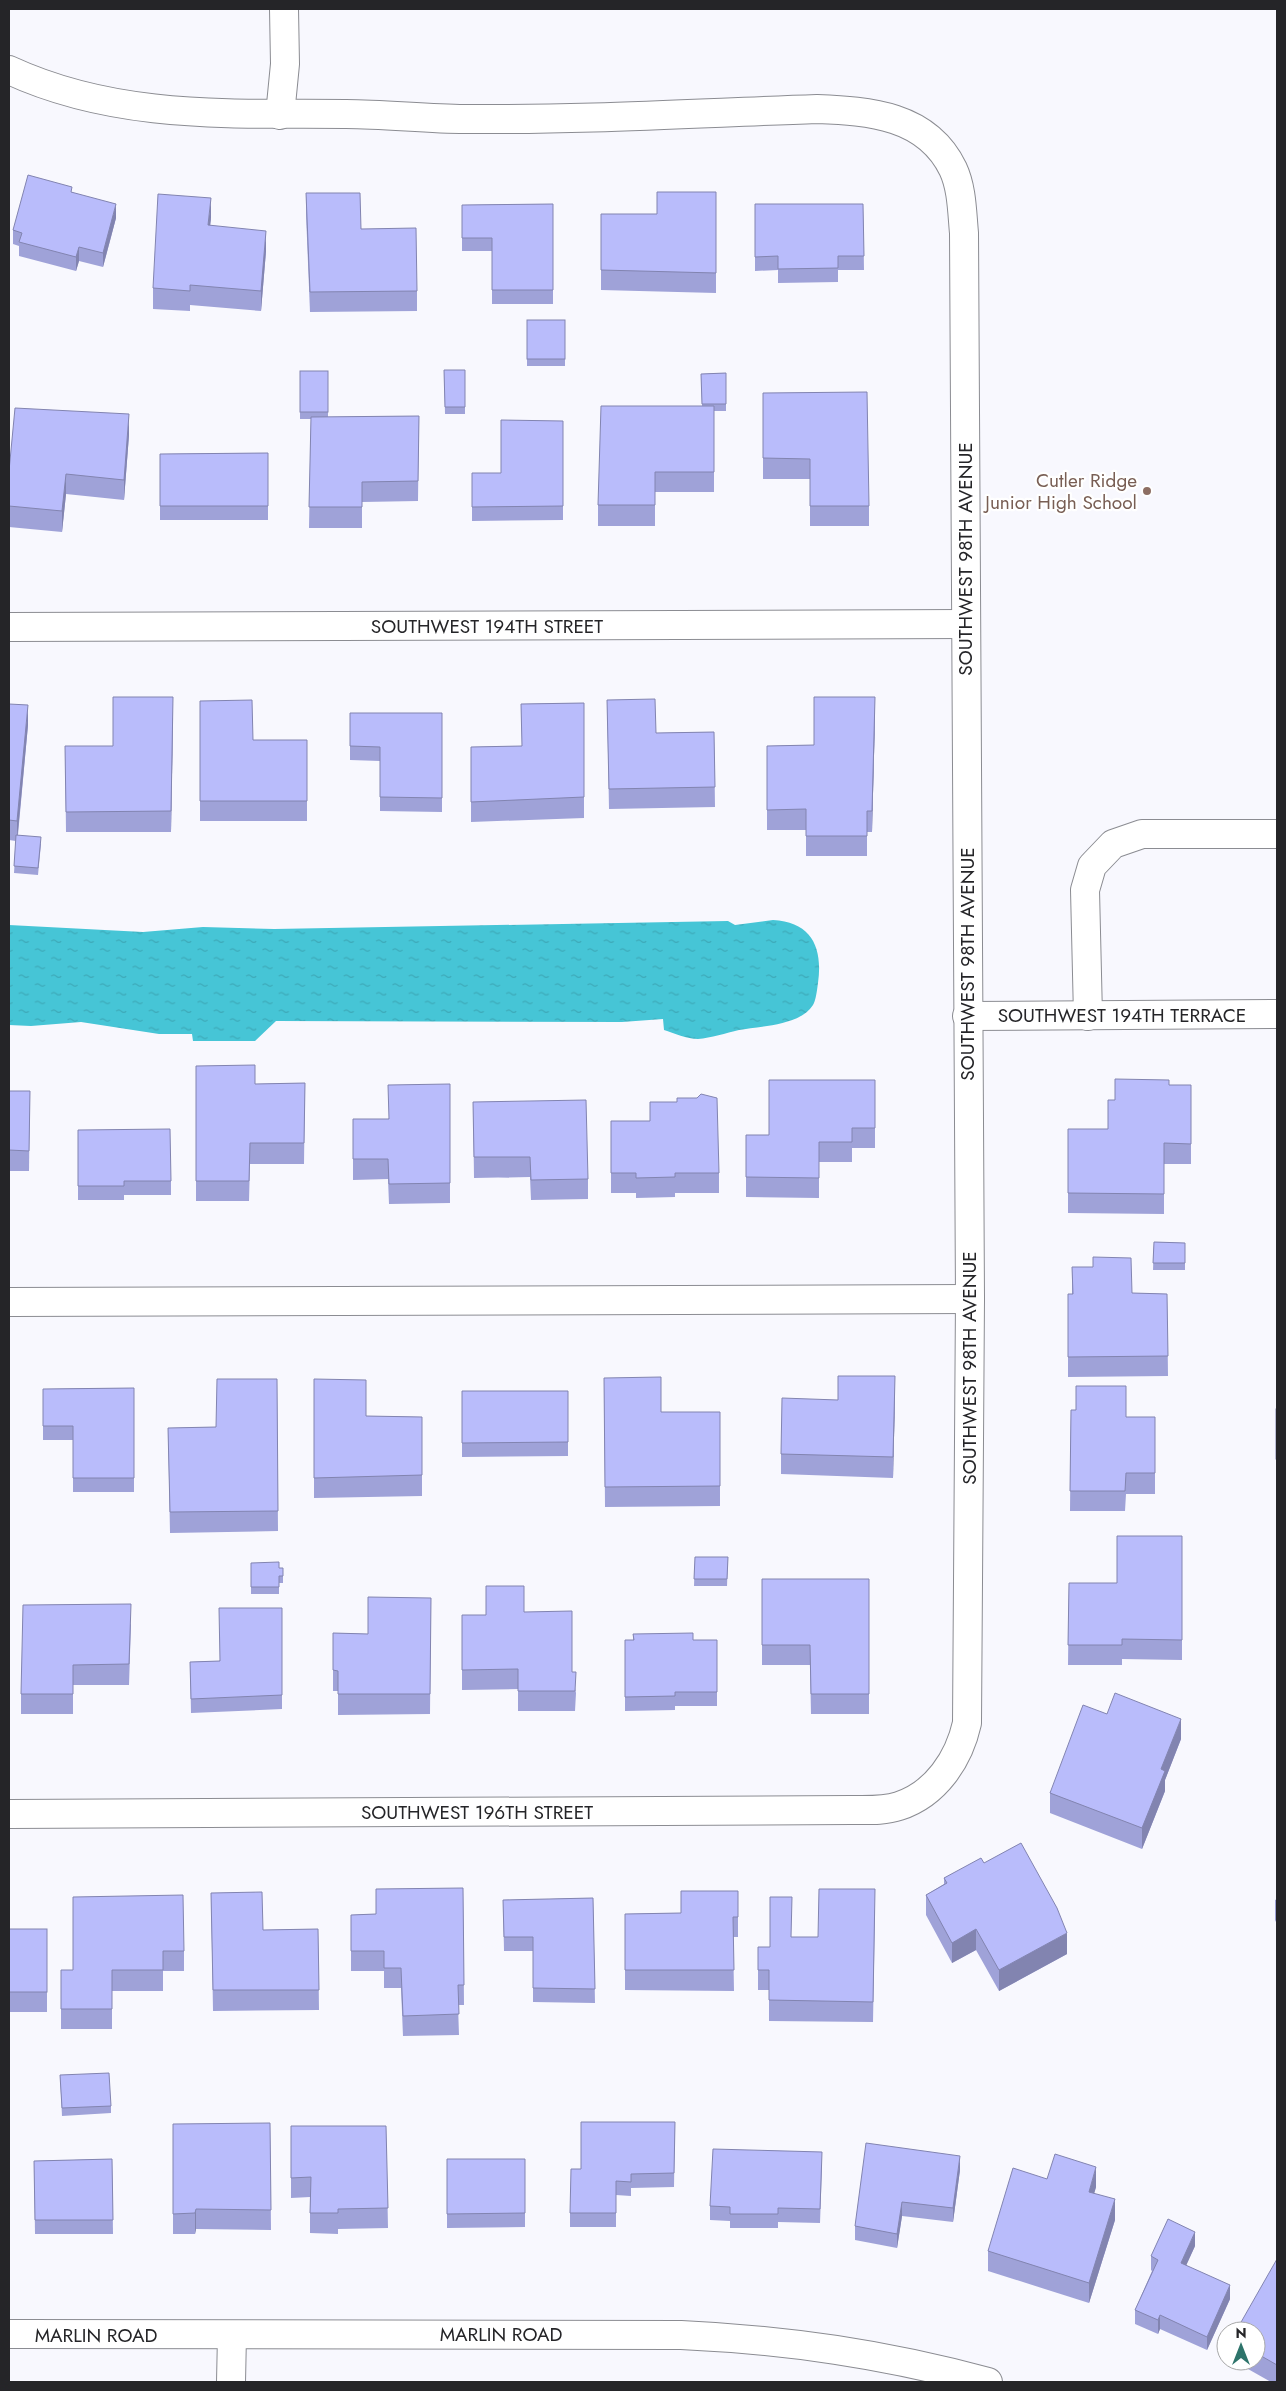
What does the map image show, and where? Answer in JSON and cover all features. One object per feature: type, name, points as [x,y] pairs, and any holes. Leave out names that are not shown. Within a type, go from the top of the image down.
[{"type":"street","points":[[280,115],[285,64],[284,9]]},
{"type":"street","name":"SOUTHWEST 98TH AVENUE","points":[[9,70],[57,88],[126,106],[176,112],[280,115],[348,114],[482,119],[817,109],[871,112],[900,121],[912,127],[935,144],[946,156],[954,170],[960,196],[964,233],[970,1299],[967,1722],[963,1741],[956,1756],[937,1782]]},
{"type":"street","name":"SOUTHWEST 194TH STREET","points":[[9,627],[965,624]]},
{"type":"street","points":[[1088,1016],[1085,890],[1092,866],[1113,844],[1142,834],[1277,834]]},
{"type":"street","name":"SOUTHWEST 194TH TERRACE","points":[[967,1016],[1277,1014]]},
{"type":"street","points":[[9,1302],[970,1299]]},
{"type":"street","name":"SOUTHWEST 196TH STREET","points":[[9,1814],[879,1810],[898,1806],[912,1800],[937,1782]]},
{"type":"street","name":"MARLIN ROAD","points":[[9,2334],[608,2333],[737,2338],[818,2346],[874,2355],[988,2382]]},
{"type":"street","points":[[231,2382],[232,2335]]},
{"type":"water","points":[[773,920],[797,926],[812,939],[819,959],[818,983],[813,1005],[807,1012],[789,1021],[713,1037],[689,1038],[664,1030],[663,1019],[622,1022],[276,1021],[255,1041],[193,1041],[192,1034],[159,1034],[81,1022],[31,1026],[9,1025],[9,925],[143,932],[203,927],[274,929],[728,921],[735,925]]},
{"type":"building","points":[[28,175],[72,187],[71,192],[116,204],[103,253],[79,247],[76,257],[19,242],[22,233],[13,230]]},
{"type":"building","points":[[657,192],[716,192],[716,273],[601,270],[601,214],[657,214]]},
{"type":"building","points":[[306,193],[360,193],[361,229],[416,228],[417,291],[310,292]]},
{"type":"building","points":[[158,194],[211,198],[208,225],[266,231],[261,291],[190,285],[190,291],[153,288]]},
{"type":"building","points":[[553,204],[553,290],[492,290],[492,238],[462,238],[462,205]]},
{"type":"building","points":[[755,204],[863,204],[864,256],[838,256],[838,268],[778,269],[778,256],[755,257]]},
{"type":"building","points":[[527,320],[565,320],[565,359],[527,359]]},
{"type":"building","points":[[444,370],[465,370],[465,407],[445,407]]},
{"type":"building","points":[[300,371],[328,371],[328,412],[300,412]]},
{"type":"building","points":[[726,373],[726,404],[702,404],[701,374]]},
{"type":"building","points":[[867,392],[869,506],[810,506],[810,459],[763,458],[763,393]]},
{"type":"building","points":[[601,406],[714,406],[714,472],[655,472],[655,505],[598,505]]},
{"type":"building","points":[[15,408],[129,414],[124,480],[66,474],[62,511],[9,506],[9,471]]},
{"type":"building","points":[[419,416],[418,481],[362,482],[362,507],[309,507],[311,417]]},
{"type":"building","points":[[501,420],[563,421],[563,506],[472,507],[472,473],[501,473]]},
{"type":"building","points":[[268,453],[268,506],[160,506],[160,454]]},
{"type":"building","points":[[113,697],[173,697],[171,811],[66,812],[65,746],[113,746]]},
{"type":"building","points":[[814,697],[875,697],[872,811],[867,811],[867,836],[806,836],[806,809],[767,810],[767,746],[814,745]]},
{"type":"building","points":[[655,699],[656,733],[714,732],[715,787],[609,789],[607,700]]},
{"type":"building","points":[[252,700],[253,740],[307,740],[307,801],[200,801],[200,701]]},
{"type":"building","points":[[584,703],[584,797],[471,802],[471,747],[522,746],[521,704]]},
{"type":"building","points":[[9,704],[28,705],[17,821],[9,820]]},
{"type":"building","points":[[350,713],[442,713],[442,798],[380,797],[380,747],[350,746]]},
{"type":"building","points":[[16,835],[41,837],[38,868],[14,866]]},
{"type":"building","points":[[255,1065],[255,1084],[305,1083],[304,1143],[250,1143],[249,1181],[196,1181],[196,1066]]},
{"type":"building","points":[[1115,1079],[1169,1080],[1169,1085],[1191,1085],[1191,1144],[1164,1143],[1164,1194],[1068,1193],[1068,1129],[1108,1129],[1108,1100],[1115,1100]]},
{"type":"building","points":[[769,1080],[875,1080],[875,1128],[852,1128],[852,1142],[819,1142],[819,1178],[746,1177],[746,1135],[769,1135]]},
{"type":"building","points":[[450,1084],[450,1183],[389,1184],[388,1159],[353,1159],[353,1119],[389,1119],[388,1085]]},
{"type":"building","points":[[9,1091],[30,1091],[29,1151],[9,1150]]},
{"type":"building","points":[[701,1094],[717,1098],[719,1173],[675,1173],[675,1177],[636,1178],[636,1173],[611,1173],[611,1121],[650,1121],[650,1102],[677,1102],[677,1098],[697,1098]]},
{"type":"building","points":[[586,1100],[588,1179],[531,1180],[530,1157],[474,1157],[473,1102]]},
{"type":"building","points":[[170,1129],[171,1181],[124,1181],[124,1186],[78,1186],[78,1130]]},
{"type":"building","points":[[1154,1242],[1185,1243],[1185,1263],[1153,1263]]},
{"type":"building","points":[[1093,1257],[1131,1258],[1132,1293],[1167,1294],[1168,1356],[1068,1357],[1068,1294],[1073,1294],[1072,1267],[1093,1267]]},
{"type":"building","points":[[838,1376],[895,1376],[893,1457],[781,1454],[782,1398],[838,1400]]},
{"type":"building","points":[[661,1377],[661,1412],[720,1412],[720,1486],[605,1487],[604,1378]]},
{"type":"building","points":[[217,1379],[277,1379],[278,1511],[170,1512],[168,1428],[216,1427]]},
{"type":"building","points":[[314,1379],[366,1380],[366,1416],[422,1417],[422,1475],[314,1478]]},
{"type":"building","points":[[1076,1386],[1126,1386],[1126,1417],[1155,1417],[1155,1473],[1126,1473],[1125,1491],[1070,1491],[1071,1410],[1076,1410]]},
{"type":"building","points":[[134,1388],[134,1478],[73,1478],[73,1426],[43,1426],[43,1389]]},
{"type":"building","points":[[462,1391],[568,1391],[568,1442],[462,1443]]},
{"type":"building","points":[[1277,1409],[1277,1459],[1276,1459]]},
{"type":"building","points":[[1117,1536],[1182,1536],[1182,1640],[1122,1639],[1122,1645],[1068,1645],[1069,1583],[1117,1583]]},
{"type":"building","points":[[695,1557],[728,1557],[727,1579],[694,1579]]},
{"type":"building","points":[[279,1562],[279,1568],[283,1568],[283,1576],[279,1576],[279,1587],[251,1587],[251,1563]]},
{"type":"building","points":[[762,1579],[869,1579],[869,1694],[811,1694],[810,1645],[762,1645]]},
{"type":"building","points":[[486,1586],[524,1586],[524,1612],[572,1611],[572,1672],[576,1672],[575,1691],[518,1691],[518,1669],[462,1670],[462,1615],[486,1615]]},
{"type":"building","points":[[368,1597],[431,1598],[430,1694],[338,1694],[338,1671],[333,1670],[333,1633],[368,1634]]},
{"type":"building","points":[[131,1604],[129,1664],[73,1665],[73,1694],[21,1694],[23,1605]]},
{"type":"building","points":[[219,1608],[282,1608],[282,1695],[191,1699],[190,1662],[220,1661]]},
{"type":"building","points":[[693,1633],[693,1640],[717,1640],[717,1692],[675,1692],[675,1696],[625,1697],[625,1640],[634,1640],[633,1634]]},
{"type":"building","points":[[1115,1693],[1181,1719],[1161,1769],[1165,1771],[1142,1828],[1050,1793],[1083,1705],[1107,1714]]},
{"type":"building","points":[[1021,1843],[1057,1908],[1067,1933],[999,1970],[976,1929],[952,1943],[926,1895],[947,1883],[944,1878],[981,1858],[984,1863]]},
{"type":"building","points":[[463,1888],[464,1985],[458,1985],[459,2014],[403,2016],[401,1968],[384,1968],[384,1951],[351,1951],[351,1915],[376,1914],[376,1889]]},
{"type":"building","points":[[819,1889],[875,1889],[873,2002],[769,2000],[769,1970],[758,1970],[758,1947],[770,1947],[770,1897],[792,1897],[791,1937],[818,1937]]},
{"type":"building","points":[[681,1891],[738,1891],[738,1917],[733,1917],[734,1970],[625,1970],[625,1914],[681,1913]]},
{"type":"building","points":[[262,1892],[263,1930],[318,1929],[319,1990],[213,1990],[211,1893]]},
{"type":"building","points":[[183,1895],[184,1951],[163,1951],[163,1970],[112,1970],[112,2009],[61,2009],[61,1970],[73,1970],[73,1897]]},
{"type":"building","points":[[593,1898],[595,1989],[533,1988],[533,1937],[504,1937],[503,1900]]},
{"type":"building","points":[[9,1929],[47,1929],[47,1992],[9,1992]]},
{"type":"building","points":[[109,2073],[111,2106],[62,2108],[60,2075]]},
{"type":"building","points":[[581,2122],[675,2122],[674,2173],[631,2174],[631,2182],[616,2181],[616,2213],[570,2213],[571,2169],[581,2169]]},
{"type":"building","points":[[270,2123],[271,2210],[196,2209],[195,2213],[173,2214],[173,2124]]},
{"type":"building","points":[[291,2126],[386,2126],[388,2208],[338,2209],[338,2213],[310,2213],[311,2177],[291,2178]]},
{"type":"building","points":[[866,2143],[960,2156],[953,2208],[902,2202],[897,2234],[855,2226]]},
{"type":"building","points":[[713,2149],[822,2152],[820,2209],[778,2208],[778,2214],[730,2214],[730,2207],[710,2206]]},
{"type":"building","points":[[1055,2154],[1096,2167],[1089,2192],[1115,2199],[1089,2283],[988,2251],[1013,2168],[1047,2179]]},
{"type":"building","points":[[112,2159],[113,2220],[35,2220],[34,2161]]},
{"type":"building","points":[[447,2159],[525,2159],[525,2213],[447,2214]]},
{"type":"building","points":[[1168,2219],[1195,2232],[1181,2263],[1230,2285],[1207,2337],[1160,2315],[1158,2320],[1135,2310],[1158,2260],[1151,2256]]},
{"type":"building","points":[[1277,2259],[1277,2365],[1266,2359],[1266,2321],[1242,2321]]},
{"type":"place","name":"Cutler Ridge Junior High School","points":[[1147,491]]}]
